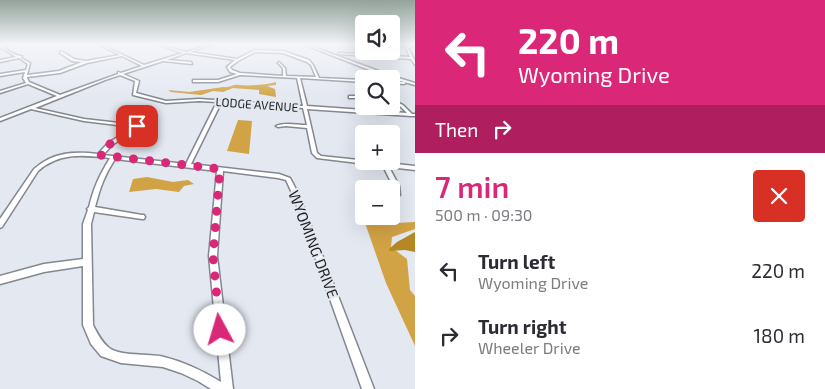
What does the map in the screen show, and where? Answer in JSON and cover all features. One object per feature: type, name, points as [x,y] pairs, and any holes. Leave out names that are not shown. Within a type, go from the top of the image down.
[{"type":"street","points":[[27,62],[29,64],[26,76],[28,83]]},
{"type":"street","points":[[26,76],[65,70],[86,62]]},
{"type":"street","points":[[137,62],[143,65]]},
{"type":"street","points":[[0,120],[119,73],[153,62]]},
{"type":"street","points":[[182,62],[191,63]]},
{"type":"street","points":[[235,62],[228,67],[231,71],[240,74],[355,80]]},
{"type":"street","points":[[309,62],[318,78]]},
{"type":"street","points":[[353,62],[415,84]]},
{"type":"street","points":[[279,63],[284,68],[285,77]]},
{"type":"street","points":[[0,75],[27,71]]},
{"type":"street","name":"LODGE AVENUE","points":[[119,73],[134,78],[137,82],[134,94],[147,99],[166,102],[191,100],[413,115]]},
{"type":"street","points":[[194,81],[218,81],[240,74]]},
{"type":"street","points":[[298,77],[315,153],[319,157],[355,161]]},
{"type":"street","points":[[0,92],[28,83],[60,96]]},
{"type":"street","points":[[400,83],[415,84]]},
{"type":"street","points":[[350,97],[355,97]]},
{"type":"street","points":[[188,165],[220,102]]},
{"type":"street","points":[[400,105],[413,115]]},
{"type":"street","points":[[30,108],[84,120],[137,126]]},
{"type":"street","points":[[100,155],[110,144],[154,116]]},
{"type":"street","points":[[278,126],[308,127]]},
{"type":"street","name":"WYOMING DRIVE","points":[[0,225],[2,217],[36,170],[51,159],[65,155],[100,155],[280,176],[288,179],[292,185],[368,389]]},
{"type":"street","points":[[114,157],[102,174],[87,224],[88,325],[95,340],[105,352],[121,358],[163,362],[182,368],[202,377],[221,389]]},
{"type":"street","points":[[400,166],[415,168]]},
{"type":"street","points":[[220,169],[213,256],[227,389]]},
{"type":"street","points":[[90,209],[142,217]]},
{"type":"street","points":[[0,280],[44,268],[86,262]]},
{"type":"shaded area","points":[[276,82],[276,85],[267,86],[275,89],[276,97],[259,94],[259,90],[233,88],[223,92],[213,91],[201,95],[171,92],[168,90],[189,92],[235,85],[258,85]]},
{"type":"shaded area","points":[[238,120],[252,121],[249,154],[227,151]]},
{"type":"shaded area","points":[[147,177],[173,182],[188,180],[194,184],[184,186],[179,192],[156,189],[129,192],[133,179]]},
{"type":"shaded area","points":[[415,222],[415,229],[392,237],[391,247],[407,259],[410,290],[415,296],[415,346],[386,283],[366,225],[400,225],[400,223]]},
{"type":"shaded area","points":[[415,232],[415,252],[405,250],[390,251],[389,249],[397,242]]},
{"type":"route","points":[[137,126],[110,144],[100,155],[220,169],[213,256],[220,330]]}]
